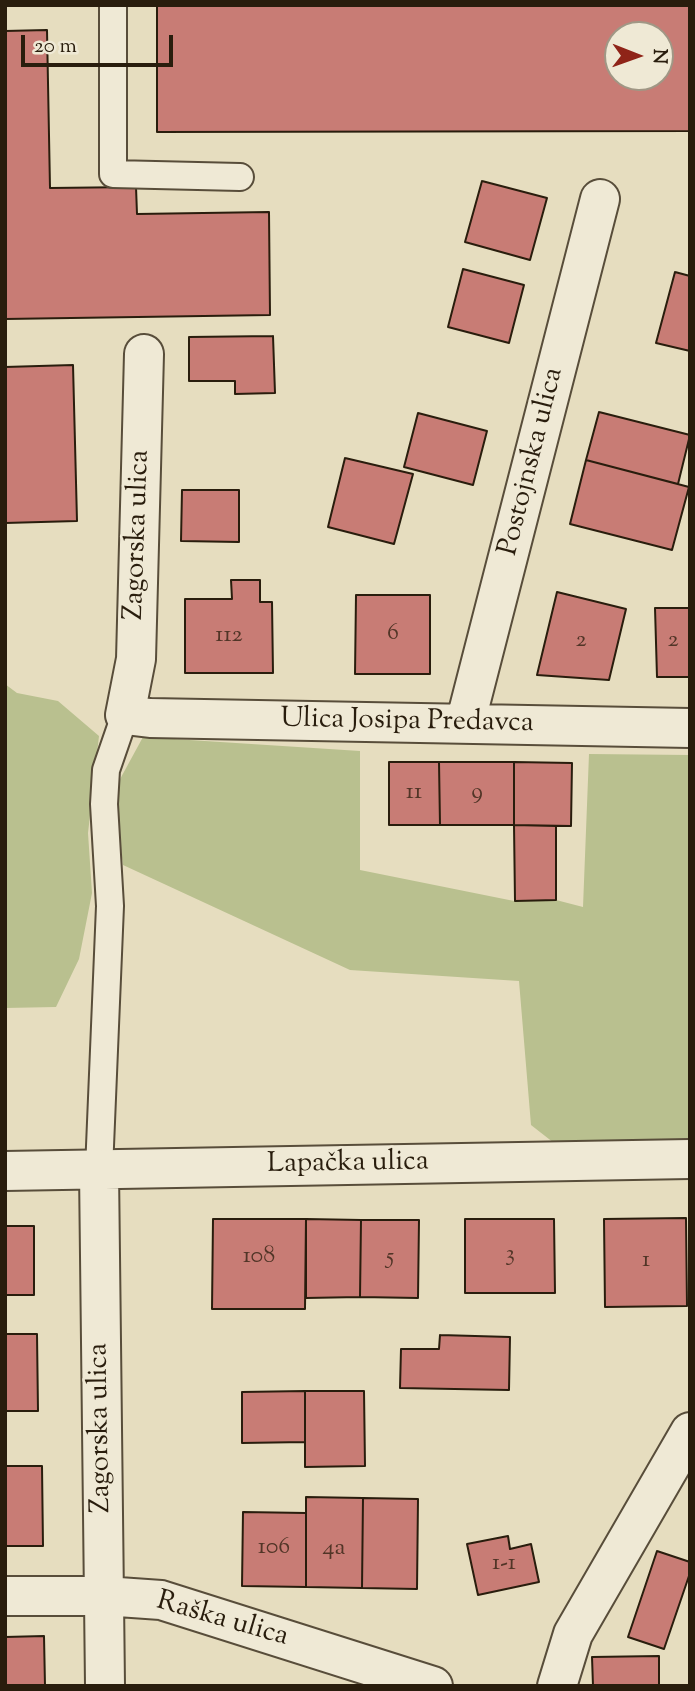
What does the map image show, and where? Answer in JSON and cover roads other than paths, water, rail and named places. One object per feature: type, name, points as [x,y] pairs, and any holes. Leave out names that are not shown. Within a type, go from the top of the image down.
[{"type":"street","name":"Postojnska ulica","points":[[466,724],[600,199]]},
{"type":"street","name":"Zagorska ulica","points":[[125,715],[136,659],[144,354]]},
{"type":"street","name":"Ulica Josipa Predavca","points":[[125,715],[150,718],[690,728]]},
{"type":"street","name":"Lapačka ulica","points":[[5,1171],[690,1159]]},
{"type":"street","name":"Zagorska ulica","points":[[99,1170],[105,1686]]},
{"type":"street","points":[[557,1686],[573,1634],[690,1432]]},
{"type":"street","name":"Raška ulica","points":[[5,1596],[104,1596],[170,1602],[433,1686]]},
{"type":"lane","points":[[113,5],[113,174],[240,177]]},
{"type":"lane","points":[[99,1170],[110,905],[104,804],[106,770],[125,715]]}]
